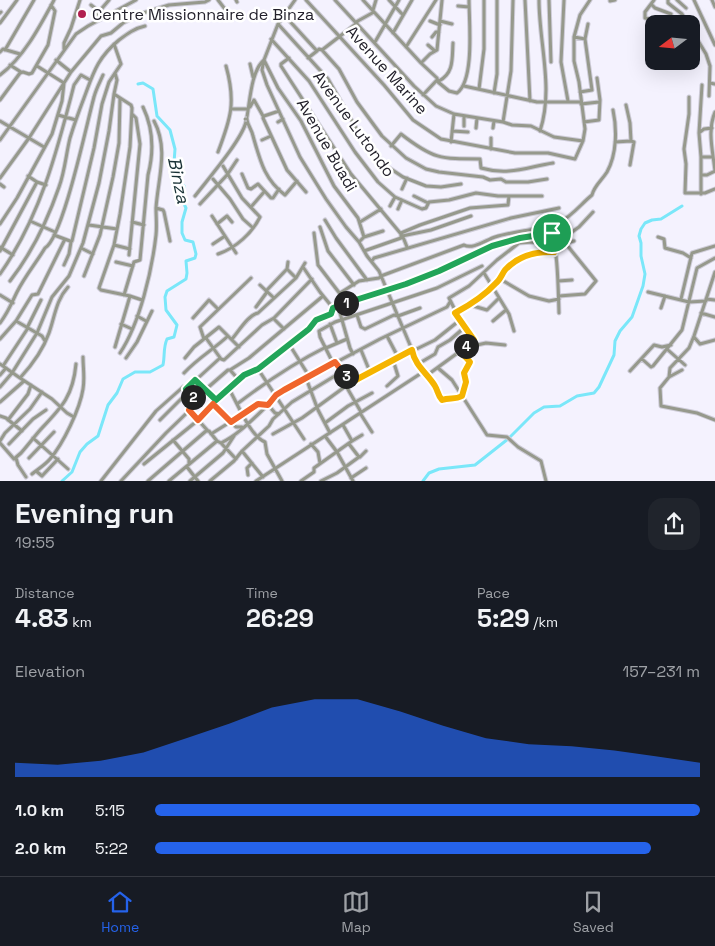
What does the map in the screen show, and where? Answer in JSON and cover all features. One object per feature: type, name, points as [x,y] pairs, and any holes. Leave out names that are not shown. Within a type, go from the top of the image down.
[{"type":"street","points":[[0,23],[17,0]]},
{"type":"street","points":[[0,52],[4,50],[34,0]]},
{"type":"street","points":[[0,74],[20,54],[36,32],[54,0]]},
{"type":"street","points":[[64,49],[64,43],[80,0]]},
{"type":"street","points":[[98,20],[97,15],[99,11],[109,0]]},
{"type":"street","points":[[0,140],[76,34],[136,0]]},
{"type":"street","points":[[0,178],[29,138],[71,72],[101,36],[110,33],[137,15],[169,5],[209,0]]},
{"type":"street","points":[[218,0],[228,13]]},
{"type":"street","points":[[295,0],[278,24],[264,60],[263,72],[283,120],[312,179],[359,242],[381,276],[396,316],[423,372],[434,385],[442,400],[462,396]]},
{"type":"street","name":"Avenue Marine","points":[[306,0],[384,85],[413,120],[441,140],[517,153],[548,153],[576,159],[583,141]]},
{"type":"street","points":[[335,0],[423,95],[436,106],[454,114],[531,126],[560,138],[583,141],[584,122],[574,67],[574,37],[580,15],[590,0]]},
{"type":"street","points":[[363,0],[438,81],[449,91],[455,93],[459,92],[464,86],[470,55],[469,0]]},
{"type":"street","points":[[308,58],[340,38],[373,11],[376,0]]},
{"type":"street","points":[[389,0],[403,14]]},
{"type":"street","points":[[375,42],[400,0]]},
{"type":"street","points":[[393,32],[412,0]]},
{"type":"street","points":[[406,47],[436,0]]},
{"type":"street","points":[[436,52],[442,0]]},
{"type":"street","points":[[479,88],[484,49],[484,0]]},
{"type":"street","points":[[494,93],[497,74],[497,0]]},
{"type":"street","points":[[503,122],[511,71],[513,0]]},
{"type":"street","points":[[525,0],[530,101]]},
{"type":"street","points":[[539,0],[538,16],[542,33],[547,90],[545,116],[540,131]]},
{"type":"street","points":[[549,0],[551,62]]},
{"type":"street","points":[[564,0],[561,62],[568,101]]},
{"type":"street","points":[[610,1],[615,0]]},
{"type":"street","points":[[645,15],[645,12],[654,0]]},
{"type":"street","points":[[668,0],[669,4],[683,15]]},
{"type":"street","points":[[678,0],[686,8]]},
{"type":"street","points":[[694,0],[715,44]]},
{"type":"street","points":[[712,0],[715,7]]},
{"type":"street","points":[[10,65],[21,72],[30,74],[37,66],[48,45],[56,11],[51,5]]},
{"type":"street","points":[[91,5],[99,11]]},
{"type":"street","points":[[652,5],[671,14]]},
{"type":"street","points":[[458,6],[469,7]]},
{"type":"street","points":[[0,12],[6,16]]},
{"type":"street","points":[[284,16],[317,51]]},
{"type":"street","points":[[430,21],[452,24]]},
{"type":"street","points":[[278,24],[328,79],[349,116],[381,161],[391,170],[426,186],[441,187],[461,184]]},
{"type":"street","points":[[580,92],[592,90],[585,39],[588,24]]},
{"type":"street","points":[[10,281],[29,252],[60,186],[70,137],[90,80],[102,56],[114,44],[134,30],[145,26]]},
{"type":"street","points":[[432,37],[436,32],[439,32]]},
{"type":"street","points":[[574,37],[585,39]]},
{"type":"street","name":"Avenue Lutondo","points":[[271,39],[316,91],[355,152],[378,182],[395,197],[422,209],[426,208],[428,203],[476,193],[542,196]]},
{"type":"street","points":[[423,95],[438,81],[442,80],[451,69],[452,43]]},
{"type":"street","points":[[64,265],[69,254],[94,148],[102,104],[110,82],[121,64],[114,44]]},
{"type":"street","points":[[428,45],[436,52]]},
{"type":"street","points":[[700,45],[708,60],[709,96]]},
{"type":"street","points":[[4,50],[20,54]]},
{"type":"street","points":[[322,50],[339,70],[366,116],[391,146],[406,158],[426,169],[483,177],[490,180],[501,179],[506,182],[528,182],[547,179]]},
{"type":"street","points":[[421,63],[432,52],[436,52]]},
{"type":"street","points":[[289,58],[281,66],[351,174],[402,235],[407,247]]},
{"type":"street","points":[[56,60],[71,72]]},
{"type":"street","points":[[195,196],[243,131],[254,79],[259,64],[264,60]]},
{"type":"street","name":"Avenue Buadi","points":[[264,60],[282,94],[301,121],[334,186],[360,222],[364,237]]},
{"type":"street","points":[[250,64],[253,74],[246,119],[263,169],[279,190],[286,195],[297,181]]},
{"type":"street","points":[[37,66],[64,83]]},
{"type":"street","points":[[218,152],[232,109],[232,94],[226,66]]},
{"type":"street","points":[[0,100],[21,72]]},
{"type":"street","points":[[0,387],[12,373],[38,334],[52,297],[69,276],[81,248],[110,128],[117,80],[115,73]]},
{"type":"street","points":[[0,274],[13,255],[46,185],[77,80],[81,75],[90,80]]},
{"type":"street","points":[[0,323],[13,303],[21,285],[55,234],[65,209],[94,95],[103,75]]},
{"type":"street","points":[[584,122],[599,120],[597,78]]},
{"type":"street","points":[[0,224],[52,134],[62,101],[64,83]]},
{"type":"street","points":[[710,84],[715,84]]},
{"type":"street","points":[[464,86],[546,103],[568,101],[581,103],[599,102]]},
{"type":"street","points":[[701,194],[699,133],[702,86]]},
{"type":"street","points":[[114,94],[131,105],[130,147],[118,229],[100,289],[142,300]]},
{"type":"street","points":[[689,97],[689,114],[684,149],[686,164],[685,193],[701,194],[715,189]]},
{"type":"street","points":[[84,276],[102,226],[119,143],[120,98]]},
{"type":"street","points":[[246,119],[254,100],[284,164],[306,192]]},
{"type":"street","points":[[626,105],[630,123],[630,141]]},
{"type":"street","points":[[124,295],[131,267],[134,261],[140,261],[152,148],[149,121],[143,107]]},
{"type":"street","points":[[232,109],[248,109]]},
{"type":"street","points":[[263,116],[279,110]]},
{"type":"street","points":[[340,293],[359,281],[379,278],[464,245],[470,247],[497,236],[550,224],[566,218],[592,194],[593,189],[609,168],[615,142],[613,110]]},
{"type":"street","points":[[701,175],[714,172],[712,128],[715,112]]},
{"type":"street","points":[[129,255],[140,144],[136,118],[132,114]]},
{"type":"street","points":[[451,142],[454,114]]},
{"type":"street","points":[[58,115],[76,120]]},
{"type":"street","points":[[464,116],[464,126]]},
{"type":"street","points":[[476,128],[477,118]]},
{"type":"street","points":[[278,122],[283,120]]},
{"type":"street","points":[[493,128],[494,120]]},
{"type":"street","points":[[0,121],[44,147]]},
{"type":"street","points":[[120,353],[126,344],[142,300],[156,233],[156,208],[163,155],[160,133],[154,121]]},
{"type":"street","points":[[699,133],[705,129],[712,128]]},
{"type":"street","points":[[452,131],[468,132]]},
{"type":"street","points":[[391,146],[401,134],[415,146],[432,155],[456,160],[480,159],[481,168],[518,171],[553,163]]},
{"type":"street","points":[[262,140],[271,136]]},
{"type":"street","points":[[491,138],[491,149]]},
{"type":"street","points":[[615,142],[634,142],[630,165]]},
{"type":"street","points":[[701,157],[713,157]]},
{"type":"street","points":[[200,204],[227,175],[236,160]]},
{"type":"street","points":[[218,254],[232,248],[244,238],[260,216],[242,198],[223,166]]},
{"type":"street","points":[[242,174],[248,188],[251,189],[258,184],[272,198],[279,190]]},
{"type":"street","points":[[28,176],[46,185]]},
{"type":"street","points":[[402,189],[407,178]]},
{"type":"street","points":[[213,179],[230,198],[243,219],[252,227]]},
{"type":"street","points":[[13,255],[1,248],[37,182]]},
{"type":"street","points":[[0,184],[4,187]]},
{"type":"street","points":[[251,207],[264,192]]},
{"type":"street","points":[[414,196],[428,203]]},
{"type":"street","points":[[364,251],[386,244],[420,225],[470,208],[508,205],[509,196]]},
{"type":"street","points":[[390,206],[395,197]]},
{"type":"street","points":[[398,209],[402,200]]},
{"type":"street","points":[[156,208],[164,212],[170,241]]},
{"type":"street","points":[[372,261],[374,258],[510,218],[559,208]]},
{"type":"street","points":[[360,222],[381,209]]},
{"type":"street","points":[[500,279],[529,296],[549,301],[585,294],[596,281],[562,238],[579,227],[592,212]]},
{"type":"street","points":[[212,216],[236,253]]},
{"type":"street","points":[[217,224],[228,216],[232,222]]},
{"type":"street","points":[[402,235],[431,230],[471,216]]},
{"type":"street","points":[[325,220],[367,280]]},
{"type":"street","points":[[30,221],[65,240],[71,241]]},
{"type":"street","points":[[132,222],[144,225]]},
{"type":"street","points":[[88,224],[118,229]]},
{"type":"street","points":[[550,224],[558,281],[560,313]]},
{"type":"street","points":[[320,226],[328,251],[354,285]]},
{"type":"street","points":[[359,242],[364,237],[383,231]]},
{"type":"street","points":[[314,233],[317,261],[347,303]]},
{"type":"street","points":[[144,464],[198,420],[216,400],[244,375],[258,369],[290,344],[316,320],[331,314],[333,308],[445,269],[488,247],[552,233]]},
{"type":"street","points":[[213,244],[226,236]]},
{"type":"street","points":[[658,237],[664,240],[665,248],[683,253],[691,258]]},
{"type":"street","points":[[0,339],[16,321],[32,295],[38,294],[65,240]]},
{"type":"street","points":[[505,345],[478,345],[455,313],[448,298],[469,286],[519,243],[533,242],[554,246],[574,241]]},
{"type":"street","points":[[114,245],[130,249]]},
{"type":"street","points":[[681,299],[693,252],[715,246]]},
{"type":"street","points":[[81,248],[93,254]]},
{"type":"street","points":[[455,313],[470,305],[492,287],[505,270],[520,258],[534,252],[554,252]]},
{"type":"street","points":[[642,359],[652,367],[668,350],[682,330],[686,320],[697,268],[715,258]]},
{"type":"street","points":[[116,262],[131,267]]},
{"type":"street","points":[[256,307],[287,269],[288,262]]},
{"type":"street","points":[[184,373],[201,357],[242,328],[251,315],[258,313],[296,278],[304,265],[323,296],[333,308]]},
{"type":"street","points":[[350,383],[343,370],[334,363],[319,332],[330,324],[438,288],[482,266]]},
{"type":"street","points":[[287,269],[296,278]]},
{"type":"street","points":[[669,377],[670,368],[690,346],[694,337],[715,272]]},
{"type":"street","points":[[484,273],[500,298],[514,331]]},
{"type":"street","points":[[251,278],[200,327],[205,338],[220,358],[224,360],[262,325],[274,318],[312,279]]},
{"type":"street","points":[[558,281],[572,280]]},
{"type":"street","points":[[260,285],[274,298]]},
{"type":"street","points":[[20,378],[33,362],[45,341],[55,307],[68,287]]},
{"type":"street","points":[[648,292],[689,302],[715,300]]},
{"type":"street","points":[[0,295],[13,303]]},
{"type":"street","points":[[115,347],[130,296]]},
{"type":"street","points":[[122,481],[189,410],[200,392],[205,390],[228,370],[249,358],[323,296]]},
{"type":"street","points":[[661,308],[665,296]]},
{"type":"street","points":[[470,305],[487,310],[500,298]]},
{"type":"street","points":[[0,376],[3,366],[28,328],[41,300]]},
{"type":"street","points":[[193,318],[209,300],[218,309]]},
{"type":"street","points":[[221,444],[234,436],[268,405],[276,395],[334,363],[450,305]]},
{"type":"street","points":[[338,306],[353,354]]},
{"type":"street","points":[[357,315],[361,327],[366,329],[420,308]]},
{"type":"street","points":[[493,321],[506,310]]},
{"type":"street","points":[[126,358],[137,342],[152,311]]},
{"type":"street","points":[[701,313],[715,317]]},
{"type":"street","points":[[137,316],[146,321]]},
{"type":"street","points":[[274,318],[284,329]]},
{"type":"street","points":[[274,434],[350,383],[398,357],[435,340],[460,320]]},
{"type":"street","points":[[16,321],[38,334],[45,341]]},
{"type":"street","points":[[122,324],[132,329]]},
{"type":"street","points":[[330,324],[337,343]]},
{"type":"street","points":[[185,358],[194,347],[219,327],[240,347]]},
{"type":"street","points":[[418,364],[435,354],[438,347],[450,340],[465,327]]},
{"type":"street","points":[[387,336],[398,357]]},
{"type":"street","points":[[694,337],[700,344]]},
{"type":"street","points":[[238,404],[267,381],[300,360],[347,339]]},
{"type":"street","points":[[426,376],[474,340]]},
{"type":"street","points":[[690,346],[715,340]]},
{"type":"street","points":[[290,344],[308,377],[310,391],[330,433]]},
{"type":"street","points":[[630,371],[655,344],[662,347],[672,344]]},
{"type":"street","points":[[361,350],[370,372]]},
{"type":"street","points":[[668,350],[685,366]]},
{"type":"street","points":[[460,351],[470,362],[464,373],[466,382],[462,396]]},
{"type":"street","points":[[32,474],[54,455],[74,417],[80,403],[83,387],[83,358]]},
{"type":"street","points":[[160,420],[195,380],[220,358]]},
{"type":"street","points":[[387,386],[398,376],[393,360]]},
{"type":"street","points":[[16,458],[62,407],[73,384],[76,364]]},
{"type":"street","points":[[3,366],[42,392],[74,417]]},
{"type":"street","points":[[438,368],[450,378],[487,435],[508,439],[541,461],[546,481]]},
{"type":"street","points":[[258,369],[286,408],[304,438]]},
{"type":"street","points":[[230,370],[239,380]]},
{"type":"street","points":[[682,370],[669,377],[660,388],[661,406],[697,413],[715,420]]},
{"type":"street","points":[[242,451],[252,463],[259,479],[423,372]]},
{"type":"street","points":[[210,481],[236,459],[242,451],[270,426],[273,419],[296,399],[338,374]]},
{"type":"street","points":[[195,380],[216,400]]},
{"type":"street","points":[[0,402],[24,381]]},
{"type":"street","points":[[8,420],[28,394],[31,385]]},
{"type":"street","points":[[346,386],[372,432]]},
{"type":"street","points":[[101,481],[156,411],[182,388],[195,400]]},
{"type":"street","points":[[230,389],[248,423],[258,437],[265,442],[266,452],[282,481]]},
{"type":"street","points":[[16,458],[14,459],[0,442],[4,433],[30,409],[42,392]]},
{"type":"street","points":[[325,423],[355,402],[372,393]]},
{"type":"street","points":[[213,404],[236,426],[243,427]]},
{"type":"street","points":[[148,481],[206,431],[210,432],[231,422],[258,404],[268,405],[275,414],[279,414]]},
{"type":"street","points":[[9,444],[33,419],[46,410]]},
{"type":"street","points":[[189,410],[216,441],[236,459]]},
{"type":"street","points":[[0,416],[22,431]]},
{"type":"street","points":[[343,425],[350,443],[359,457]]},
{"type":"street","points":[[29,458],[54,432]]},
{"type":"street","points":[[301,481],[314,472],[314,468],[319,464],[362,435]]},
{"type":"street","points":[[190,481],[226,449],[234,436]]},
{"type":"street","points":[[325,436],[337,452],[352,480],[366,468]]},
{"type":"street","points":[[33,438],[68,468]]},
{"type":"street","points":[[173,440],[189,459],[188,466],[198,481]]},
{"type":"street","points":[[170,481],[216,441]]},
{"type":"street","points":[[311,444],[318,452],[319,464]]},
{"type":"street","points":[[321,481],[346,467],[366,451]]},
{"type":"street","points":[[16,458],[26,477]]},
{"type":"street","points":[[36,471],[42,476],[58,459]]},
{"type":"street","points":[[248,476],[248,468],[252,463]]},
{"type":"street","points":[[126,477],[129,481]]},
{"type":"waterway","name":"Binza","points":[[62,481],[72,472],[80,452],[98,436],[108,405],[117,393],[123,379],[135,372],[150,372],[163,365],[167,339],[174,337],[177,325],[166,310],[165,297],[167,291],[186,279],[186,261],[195,258],[196,254],[193,242],[185,240],[182,233],[182,222],[186,208],[183,202],[184,186],[180,183],[176,174],[174,163],[175,149],[170,130],[157,116],[153,89],[143,83],[138,84]]},
{"type":"waterway","points":[[423,481],[429,473],[439,469],[475,465],[508,439],[534,413],[544,407],[560,406],[577,396],[594,393],[599,387],[614,355],[615,341],[620,331],[632,317],[643,286],[645,274],[639,236],[641,229],[645,223],[661,219],[682,206]]},
{"type":"place","name":"Centre Missionnaire de Binza","points":[[82,14]]},
{"type":"route","points":[[552,233],[554,252],[534,252],[515,262],[504,271],[497,283],[473,303],[455,313],[474,340],[460,351],[470,361],[464,373],[466,382],[461,397],[440,399],[434,385],[418,364],[412,350],[350,383],[343,370],[335,362],[293,384],[276,395],[268,405],[258,404],[231,422],[213,404],[198,420],[189,410],[196,401],[186,389],[195,380],[216,400],[244,375],[258,369],[309,329],[316,320],[331,314],[333,308],[439,271],[485,248],[520,238],[552,233]]}]
